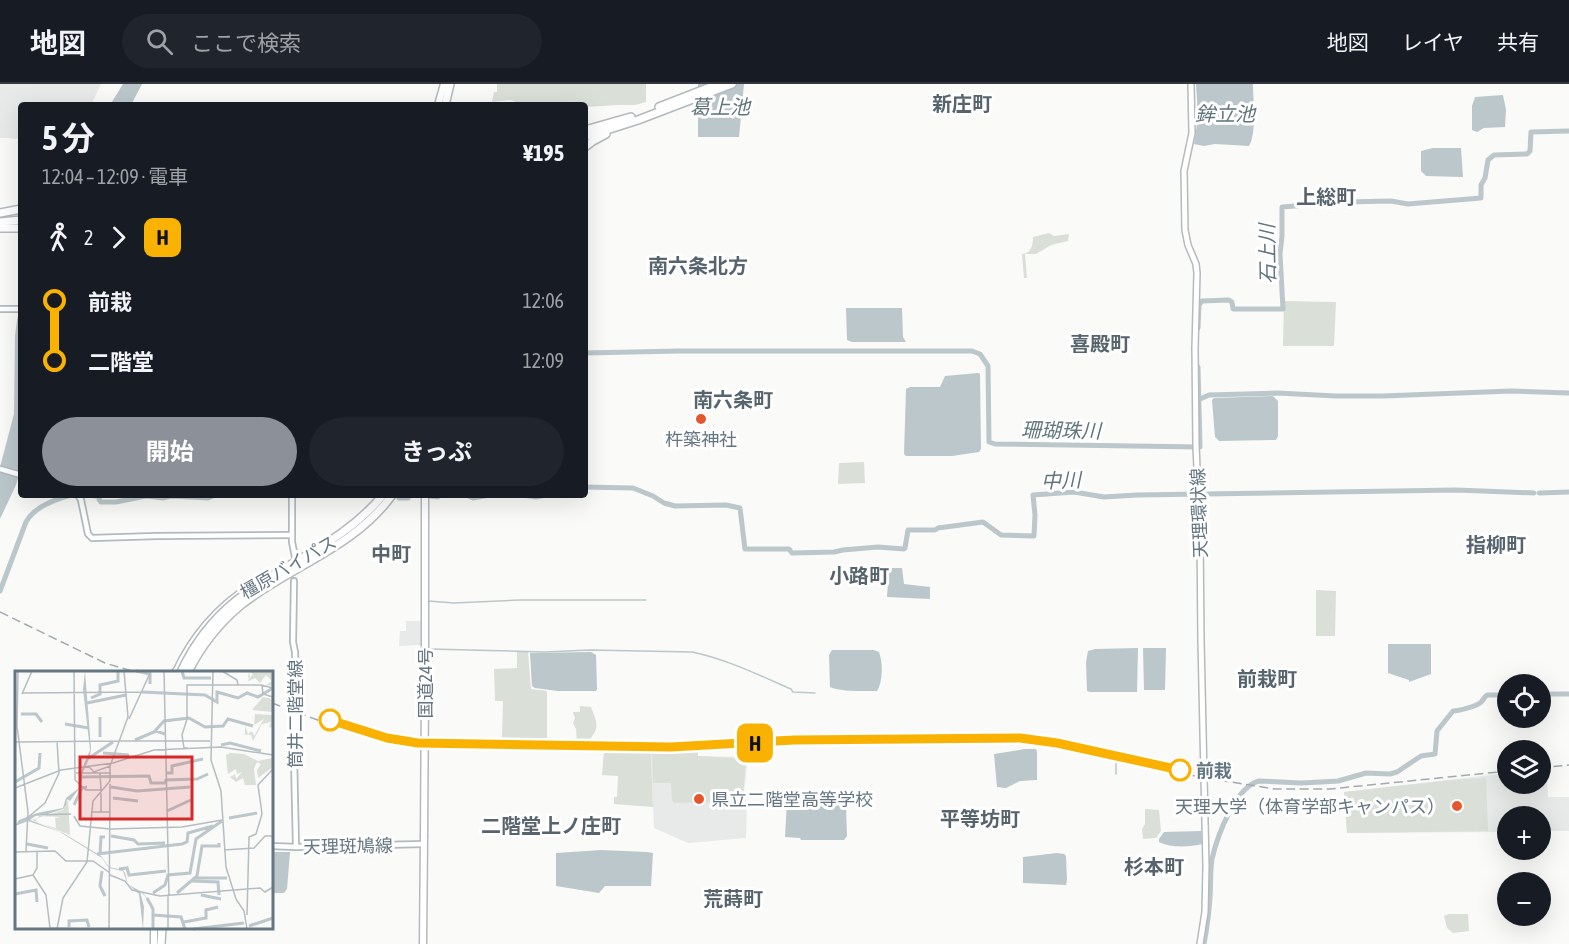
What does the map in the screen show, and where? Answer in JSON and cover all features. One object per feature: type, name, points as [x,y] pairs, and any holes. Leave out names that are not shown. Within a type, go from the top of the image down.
[{"type":"highway","points":[[443,102],[447,84]]},
{"type":"highway","points":[[687,99],[718,84]]},
{"type":"highway","points":[[588,136],[732,84]]},
{"type":"highway","points":[[588,130],[635,119]]},
{"type":"highway","points":[[588,145],[635,119]]},
{"type":"highway","points":[[0,218],[18,211]]},
{"type":"highway","points":[[0,218],[18,218]]},
{"type":"highway","points":[[0,228],[18,228]]},
{"type":"highway","points":[[179,671],[204,633],[225,610],[265,581],[351,528],[381,498]]},
{"type":"highway","points":[[190,671],[201,648],[230,615],[256,594],[342,542],[366,523],[390,498]]},
{"type":"highway","name":"国道24号","points":[[423,944],[425,498]]},
{"type":"highway","points":[[156,929],[159,944]]},
{"type":"highway","points":[[159,944],[163,929]]},
{"type":"main road","name":"天理環状線","points":[[1191,84],[1191,133],[1184,171],[1185,230],[1197,273],[1196,447],[1199,494],[1206,866],[1205,912],[1200,944]]},
{"type":"main road","points":[[0,309],[18,309]]},
{"type":"main road","points":[[0,469],[18,474]]},
{"type":"main road","points":[[79,498],[88,534],[92,538],[292,535]]},
{"type":"main road","points":[[292,498],[292,535],[295,557]]},
{"type":"main road","name":"筒井二階堂線","points":[[294,581],[293,642],[297,693],[294,757],[296,847]]},
{"type":"main road","name":"天理斑鳩線","points":[[273,846],[424,841]]},
{"type":"shaded area","points":[[0,84],[101,84],[92,102],[18,102],[18,138],[0,138]]},
{"type":"shaded area","points":[[497,84],[646,84],[646,102],[635,105],[588,107],[588,102],[516,102],[510,100],[492,102],[494,92],[497,92]]},
{"type":"shaded area","points":[[1049,233],[1054,236],[1069,234],[1068,241],[1051,245],[1036,254],[1025,254],[1032,246],[1033,237]]},
{"type":"shaded area","points":[[1022,254],[1025,254],[1027,278],[1024,278]]},
{"type":"shaded area","points":[[1284,301],[1336,302],[1334,346],[1283,346]]},
{"type":"shaded area","points":[[864,462],[865,483],[838,484],[839,463]]},
{"type":"shaded area","points":[[1316,590],[1336,591],[1335,636],[1316,636]]},
{"type":"shaded area","points":[[406,621],[422,621],[421,645],[399,646],[400,631],[406,631]]},
{"type":"shaded area","points":[[517,652],[528,652],[531,689],[547,691],[547,742],[505,741],[502,737],[503,701],[495,701],[494,669],[517,668]]},
{"type":"shaded area","points":[[580,706],[591,707],[596,723],[596,730],[587,743],[577,743],[573,723],[575,718],[573,712],[580,712]]},
{"type":"shaded area","points":[[604,751],[651,752],[653,807],[614,804],[614,797],[617,797],[618,776],[602,775]]},
{"type":"shaded area","name":"県立二階堂高等学校","points":[[698,751],[698,756],[748,757],[744,792],[747,804],[746,838],[688,843],[654,828],[651,752]]},
{"type":"shaded area","points":[[698,751],[698,756],[747,759],[743,801],[674,803],[671,783],[653,783],[652,752]]},
{"type":"shaded area","name":"天理大学（体育学部キャンパス）","points":[[1497,774],[1497,794],[1548,794],[1548,797],[1569,797],[1569,831],[1551,831],[1551,806],[1497,806],[1497,832],[1347,833],[1344,792]]},
{"type":"shaded area","name":"天理大学（体育学部キャンパス）","points":[[1486,778],[1488,831],[1347,833],[1344,792]]},
{"type":"shaded area","points":[[1145,809],[1159,810],[1161,831],[1156,838],[1143,839]]},
{"type":"shaded area","points":[[1468,914],[1469,931],[1453,933],[1447,928],[1444,916]]},
{"type":"water","points":[[123,84],[142,84],[133,102],[112,102]]},
{"type":"water","name":"葛上池","points":[[698,84],[744,84],[739,137],[698,137]]},
{"type":"water","name":"鉾立池","points":[[1196,84],[1253,84],[1254,125],[1249,146],[1194,144],[1198,117]]},
{"type":"water","points":[[1503,95],[1506,110],[1505,127],[1484,128],[1477,132],[1472,130],[1472,106],[1475,97]]},
{"type":"water","points":[[1433,148],[1461,148],[1463,177],[1426,176],[1421,171],[1421,151]]},
{"type":"water","points":[[846,308],[902,308],[903,337],[906,342],[852,342],[847,340]]},
{"type":"water","points":[[18,316],[18,479],[0,519],[0,467],[14,414]]},
{"type":"water","points":[[980,374],[981,449],[979,452],[952,456],[906,456],[904,454],[906,389],[940,387],[945,376]]},
{"type":"water","points":[[1273,396],[1278,401],[1276,440],[1219,441],[1215,437],[1212,400],[1214,398]]},
{"type":"water","points":[[889,568],[902,568],[904,584],[930,587],[930,599],[887,597]]},
{"type":"water","points":[[1388,644],[1431,644],[1431,674],[1409,682],[1409,680],[1388,673]]},
{"type":"water","points":[[1138,648],[1137,692],[1087,691],[1088,651]]},
{"type":"water","points":[[1143,648],[1166,648],[1165,690],[1144,690]]},
{"type":"water","points":[[832,650],[879,652],[882,672],[877,691],[830,687],[829,655]]},
{"type":"water","points":[[591,652],[596,655],[596,691],[558,691],[532,686],[530,653]]},
{"type":"water","points":[[1036,749],[1037,780],[1020,781],[1006,788],[997,787],[994,754]]},
{"type":"water","points":[[797,798],[840,800],[846,806],[847,836],[844,840],[801,840],[785,837],[787,801]]},
{"type":"water","points":[[1201,831],[1202,844],[1180,846],[1159,842],[1164,832]]},
{"type":"water","points":[[601,850],[653,853],[651,886],[605,886],[599,893],[556,886],[556,853]]},
{"type":"water","points":[[273,852],[290,852],[287,889],[284,893],[273,893]]},
{"type":"water","points":[[1057,853],[1066,856],[1066,885],[1023,883],[1023,857]]},
{"type":"waterway","name":"石上川","points":[[1198,328],[1199,305],[1202,301],[1229,300],[1232,302],[1233,309],[1283,309],[1280,254],[1282,207],[1344,202],[1391,201],[1408,204],[1481,198],[1481,185],[1485,178],[1488,160],[1494,155],[1527,154],[1530,151],[1531,132],[1569,131]]},
{"type":"waterway","name":"珊瑚珠川","points":[[588,353],[972,351],[980,354],[988,366],[989,442],[995,444],[1200,447],[1198,367]]},
{"type":"waterway","name":"珊瑚珠川","points":[[1198,400],[1209,395],[1277,393],[1336,396],[1511,391],[1569,393]]},
{"type":"waterway","name":"中川","points":[[588,487],[633,488],[675,506],[726,505],[740,508],[745,549],[789,549],[792,553],[834,552],[878,547],[904,549],[908,530],[935,530],[983,522],[1001,535],[1034,536],[1033,495],[1074,492],[1104,497],[1456,490],[1534,493]]},
{"type":"waterway","name":"中川","points":[[1539,493],[1569,492]]},
{"type":"waterway","name":"中川","points":[[0,591],[26,522],[34,512],[62,498]]},
{"type":"waterway","name":"中川","points":[[99,499],[101,502],[116,502],[136,498]]},
{"type":"waterway","name":"中川","points":[[399,498],[408,498]]},
{"type":"waterway","points":[[428,601],[454,603],[520,600],[646,600]]},
{"type":"waterway","points":[[429,649],[692,652],[742,668],[791,689],[793,692],[815,693]]},
{"type":"waterway","points":[[1551,694],[1569,694]]},
{"type":"waterway","points":[[1204,944],[1214,850],[1228,814],[1250,785],[1259,781],[1301,783],[1338,781],[1366,773],[1397,772],[1421,756],[1435,754],[1437,731],[1453,711],[1478,704],[1487,695],[1497,695]]},
{"type":"waterway","points":[[1116,762],[1116,774]]},
{"type":"railway","points":[[0,612],[105,663],[132,671]]},
{"type":"railway","points":[[273,703],[362,734],[418,745],[671,749],[794,742],[1020,739],[1057,744],[1159,770],[1274,789],[1330,789],[1497,772]]},
{"type":"railway","points":[[1551,767],[1569,765]]},
{"type":"train","name":"H","points":[[330,720],[387,738],[418,743],[671,747],[794,740],[1006,737],[1038,739],[1180,770]]},
{"type":"place","name":"杵築神社","points":[[701,419]]},
{"type":"place","name":"前栽","points":[[1180,770]]},
{"type":"place","name":"県立二階堂高等学校","points":[[699,799]]},
{"type":"place","name":"天理大学（体育学部キャンパス）","points":[[1457,806]]},
{"type":"district","name":"新庄町","points":[[962,103]]},
{"type":"district","name":"上総町","points":[[1326,196]]},
{"type":"district","name":"南六条北方","points":[[698,265]]},
{"type":"district","name":"喜殿町","points":[[1100,343]]},
{"type":"district","name":"南六条町","points":[[733,399]]},
{"type":"district","name":"指柳町","points":[[1496,544]]},
{"type":"district","name":"中町","points":[[391,553]]},
{"type":"district","name":"小路町","points":[[859,575]]},
{"type":"district","name":"前栽町","points":[[1267,678]]},
{"type":"district","name":"平等坊町","points":[[980,818]]},
{"type":"district","name":"二階堂上ノ庄町","points":[[551,825]]},
{"type":"district","name":"杉本町","points":[[1154,866]]},
{"type":"district","name":"荒蒔町","points":[[733,898]]}]
